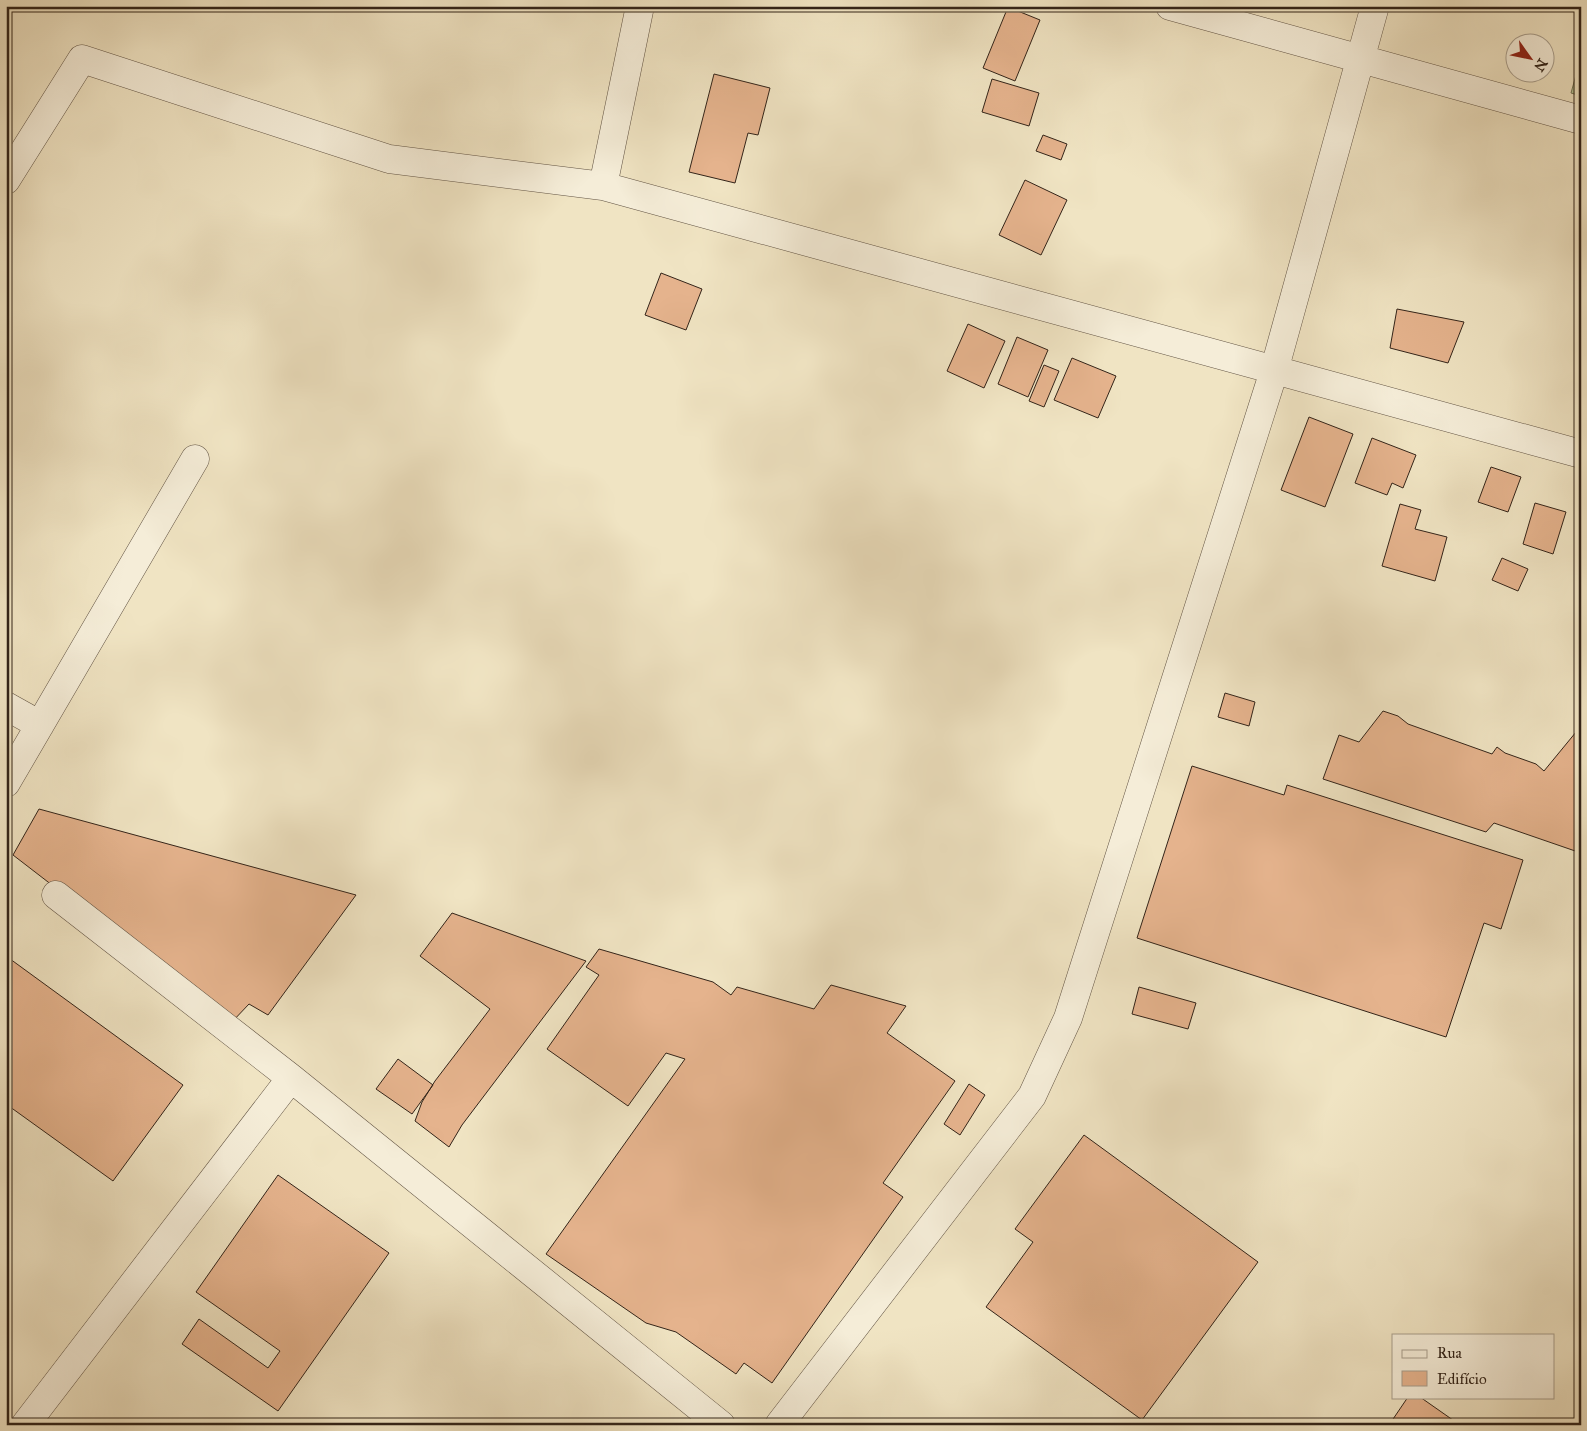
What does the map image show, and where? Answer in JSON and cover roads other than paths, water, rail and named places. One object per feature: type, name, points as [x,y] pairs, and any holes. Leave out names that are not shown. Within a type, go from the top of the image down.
[{"type":"street","points":[[603,186],[640,6]]},
{"type":"street","points":[[1170,6],[1362,61],[1581,120]]},
{"type":"street","points":[[779,1425],[1032,1096],[1068,1018],[1274,371],[1362,61],[1375,6]]},
{"type":"street","points":[[6,180],[82,58],[389,159],[603,186],[1581,454]]},
{"type":"street","points":[[6,783],[195,459]]},
{"type":"street","points":[[6,706],[40,725]]},
{"type":"street","points":[[56,895],[292,1078],[721,1425]]},
{"type":"street","points":[[24,1425],[292,1078]]}]
